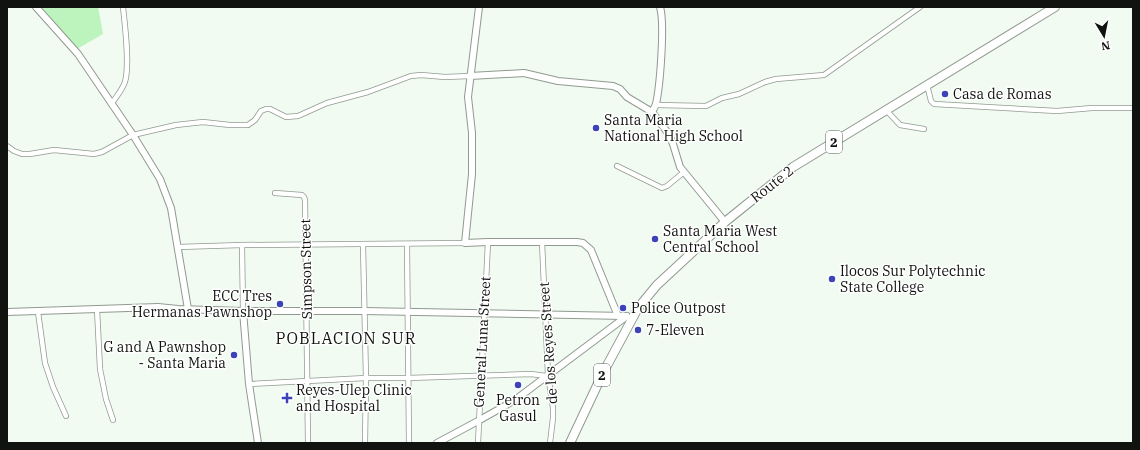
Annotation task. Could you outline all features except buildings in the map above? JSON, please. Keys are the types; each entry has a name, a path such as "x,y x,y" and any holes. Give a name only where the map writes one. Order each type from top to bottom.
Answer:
{"highway":[{"name":"Route 2","path":"570,443 603,373 638,308 657,285 725,222 793,167 1055,7"}],"street":[{"path":"36,7 78,54 133,134 160,179 171,208 188,309"},
{"path":"112,103 122,89 127,73 123,7"},
{"path":"465,243 472,174 472,133 468,97 479,7"},
{"path":"652,112 656,105 661,53 662,17 660,7"},
{"path":"656,105 706,106 722,98 776,79 824,75 920,7"},
{"path":"7,146 22,154 54,150 94,154 102,152 133,134 197,122 245,125 252,122 261,111 266,109 270,109 286,117 298,116 327,103 368,92 411,76 421,75 445,77 471,74 524,73 558,81 612,86 620,89 627,97 652,112 668,133 673,144 678,163 725,222"},
{"path":"927,85 931,101 934,104 1057,111 1092,108 1133,108"},
{"path":"886,110 900,125 924,129"},
{"path":"617,166 662,188 667,186 684,172"},
{"name":"Simpson Street","path":"275,192 302,195 304,197 306,246 308,443"},
{"name":"General Luna Street","path":"478,443 480,376 488,242"},
{"name":"de los Reyes Street","path":"542,242 547,375 553,418 550,443"},
{"path":"178,247 577,242 583,243 591,250 618,316"},
{"path":"407,244 406,313 409,443"},
{"path":"242,245 243,311 249,384 258,443"},
{"path":"362,245 366,378 365,443"},
{"path":"7,312 38,312 158,306 188,309 243,311 364,311 626,316"},
{"path":"436,443 478,422 515,400 638,308"},
{"path":"97,309 100,369 106,399 113,420"},
{"path":"38,312 45,363 53,387 66,416"},
{"path":"249,384 366,378 531,374 547,375"}],"green space":[{"path":"42,7 98,7 103,34 77,49"}],"place":[{"name":"Casa de Romas","path":"945,94"},
{"name":"Santa Maria National High School","path":"596,128"},
{"name":"Santa Maria West Central School","path":"655,239"},
{"name":"Ilocos Sur Polytechnic State College","path":"832,279"},
{"name":"ECC Tres Hermanas Pawnshop","path":"280,304"},
{"name":"Police Outpost","path":"623,308"},
{"name":"7-Eleven","path":"638,330"},
{"name":"G and A Pawnshop - Santa Maria","path":"234,355"},
{"name":"Petron Gasul","path":"518,385"},
{"name":"Reyes-Ulep Clinic and Hospital","path":"287,398"}],"district":[{"name":"POBLACION SUR","path":"346,338"}]}
